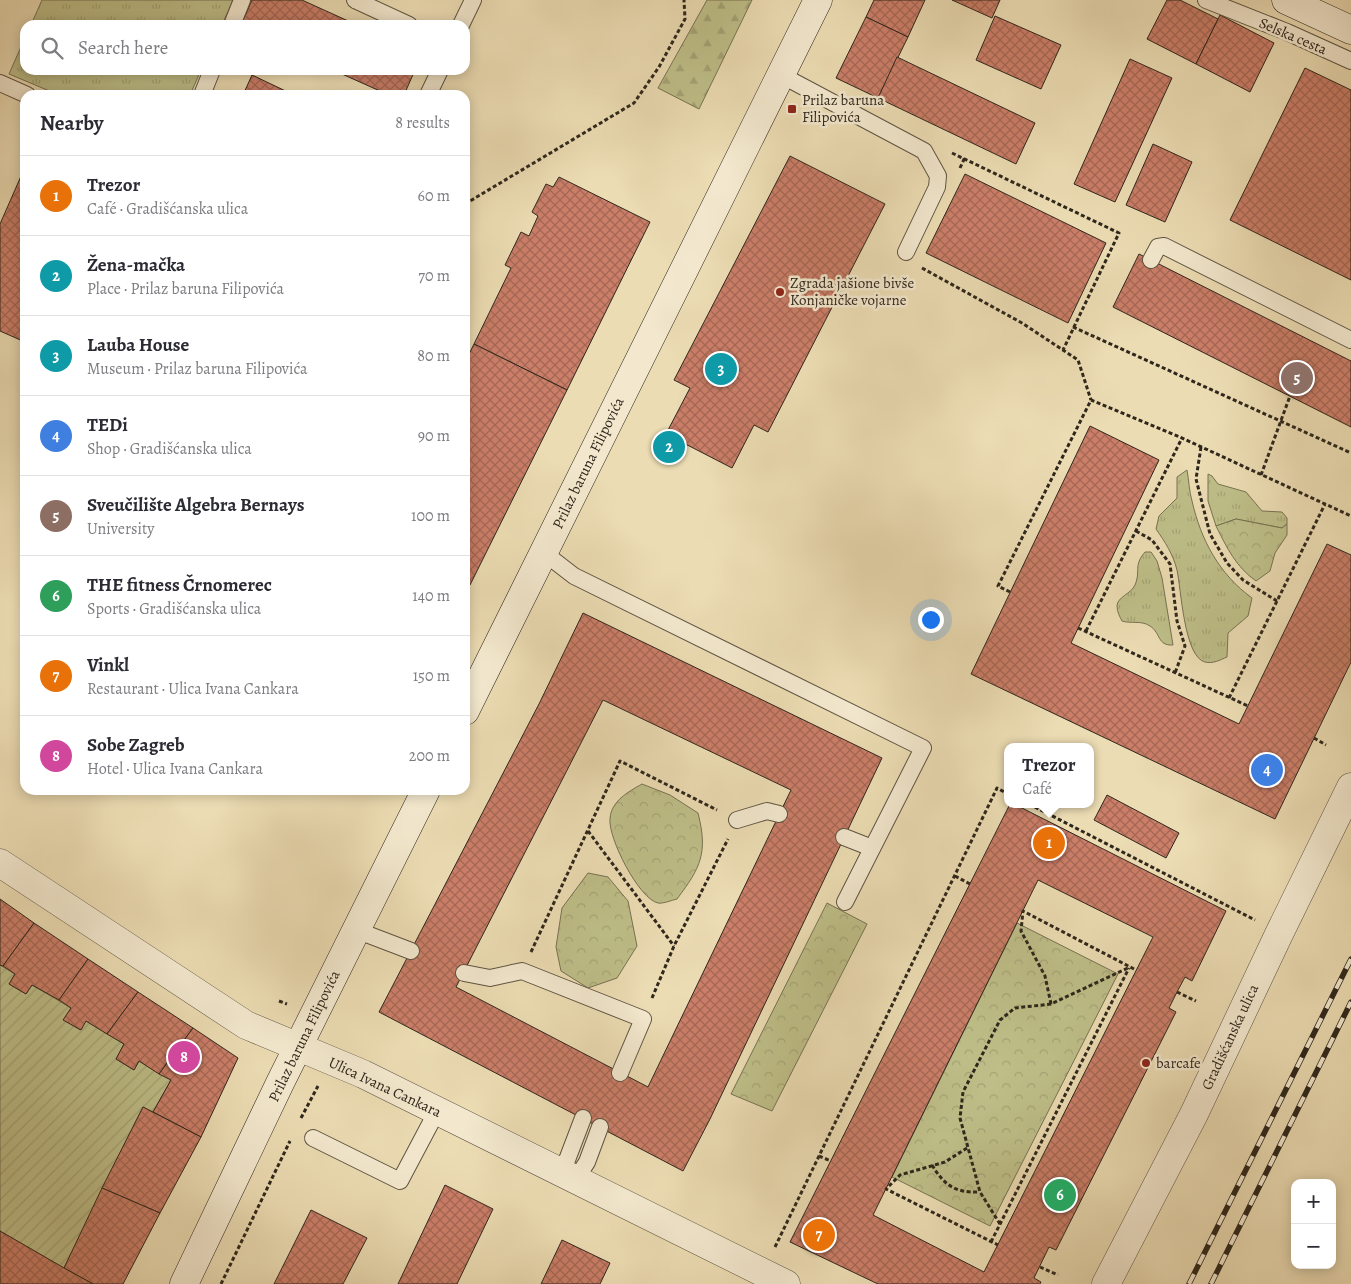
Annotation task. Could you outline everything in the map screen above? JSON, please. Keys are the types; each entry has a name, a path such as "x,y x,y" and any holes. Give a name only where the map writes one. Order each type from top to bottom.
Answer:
{"street":[{"name":"Prilaz baruna Filipovića","path":"470,701 818,0"},
{"name":"Selska cesta","path":"1286,0 1351,30"},
{"name":"Gradišćanska ulica","path":"1106,1284 1194,1114 1351,787"},
{"name":"Prilaz baruna Filipovića","path":"184,1284 424,795"},
{"name":"Ulica Ivana Cankara","path":"0,863 231,1017 298,1048 363,1074 786,1284"}],"lane":[{"path":"234,20 242,0"},
{"path":"355,0 398,20"},
{"path":"463,20 473,0"},
{"name":"Selska cesta","path":"1206,0 1287,32 1351,61"},
{"path":"781,74 924,151 938,176 937,187 911,258"},
{"path":"204,90 210,75"},
{"path":"430,90 438,75"},
{"path":"0,83 20,92"},
{"path":"1151,260 1158,248 1164,246 1351,340"},
{"path":"544,552 574,576 923,748 845,902"},
{"path":"737,820 767,811 779,814"},
{"path":"844,837 872,848"},
{"path":"356,930 411,951"},
{"path":"464,973 490,978 522,971 636,1020 615,1070"},
{"path":"313,1138 400,1181 437,1111"},
{"path":"569,1176 583,1118"},
{"path":"569,1176 587,1162 600,1127"}],"path":[{"path":"470,201 634,103 659,67 685,19 684,0"},
{"path":"924,151 956,153 1119,233 1063,350"},
{"path":"956,175 964,157"},
{"path":"911,258 1022,322 1078,360 1091,400 998,586 1010,592"},
{"path":"1073,328 1351,453"},
{"path":"1261,475 1290,396"},
{"path":"1091,400 1182,438 1351,516"},
{"path":"1086,631 1182,438"},
{"path":"1200,447 1196,479 1210,534 1227,564 1256,590 1277,601"},
{"path":"1230,698 1325,504"},
{"path":"1136,531 1152,540 1170,564 1177,621 1185,646 1176,673"},
{"path":"1078,628 1248,706"},
{"path":"1314,738 1326,745"},
{"path":"522,971 620,761 737,820 636,1020"},
{"path":"772,1254 997,788 1004,792"},
{"path":"1037,808 1258,922"},
{"path":"588,831 674,946"},
{"path":"955,876 970,884"},
{"path":"1051,1004 1045,976 1022,931 1023,911 1136,970"},
{"path":"1000,1224 980,1192 967,1148 960,1118 963,1092 1000,1020 1015,1008 1051,1004 1130,967"},
{"path":"991,1242 1130,967"},
{"path":"1177,992 1196,1001"},
{"path":"967,1148 945,1162 900,1175 886,1189 998,1245"},
{"path":"819,1156 831,1161"},
{"path":"932,1166 948,1186 968,1192 980,1192"},
{"path":"221,1284 261,1201"},
{"path":"1040,1266 1058,1276"}],"green space":[{"path":"42,0 233,0 224,20 33,20"},
{"path":"707,0 752,0 699,109 658,88"},
{"path":"20,49 20,75 199,75 192,90 47,90 9,74"},
{"path":"1187,470 1190,493 1206,543 1230,578 1252,598 1248,616 1228,633 1227,657 1211,662 1205,662 1198,657 1192,648 1185,621 1177,570 1168,548 1156,529 1159,516 1177,498 1177,477"},
{"path":"1208,474 1218,484 1246,492 1262,511 1282,512 1287,518 1287,524 1282,528 1236,519 1216,526 1208,501"},
{"path":"1236,519 1282,528 1287,524 1287,535 1275,553 1270,571 1256,581 1237,563 1216,526"},
{"path":"1145,552 1151,552 1157,561 1162,578 1173,645 1164,643 1147,624 1122,621 1118,612 1119,600 1135,585 1139,561"},
{"path":"642,784 670,795 698,813 701,827 702,849 692,878 677,899 662,903 650,899 634,880 619,853 611,828 610,819 613,807 626,794"},
{"path":"588,873 608,877 628,901 637,946 617,978 588,988 561,971 556,947 562,908"},
{"path":"827,903 867,924 772,1111 731,1094"},
{"path":"1017,923 1118,974 990,1226 892,1177"},
{"path":"0,965 15,974 9,984 26,994 32,985 71,1008 64,1020 80,1030 86,1021 124,1044 116,1059 134,1070 139,1061 171,1080 153,1112 143,1107 64,1268 0,1231"}],"building":[{"path":"252,0 302,0 346,20 243,20"},
{"path":"874,0 925,0 908,37 866,17"},
{"path":"952,0 1000,0 992,18"},
{"path":"1167,0 1180,0 1218,19 1196,64 1147,39"},
{"path":"1220,15 1274,43 1250,92 1196,64"},
{"path":"995,16 1061,45 1041,89 976,60"},
{"path":"866,17 908,37 878,98 836,78"},
{"path":"897,57 1035,123 1016,164 878,98"},
{"path":"1130,59 1172,78 1115,202 1074,184"},
{"path":"1305,68 1351,90 1351,280 1230,220"},
{"path":"252,75 284,90 245,90"},
{"path":"344,75 413,75 406,90 378,90"},
{"path":"1153,144 1192,162 1165,222 1126,205"},
{"name":"Zgrada jašione bivše Konjaničke vojarne","path":"790,156 885,204 768,432 754,425 732,468 666,434 690,388 674,380"},
{"path":"965,174 1106,243 1068,323 926,253"},
{"path":"559,177 650,222 567,390 474,344 511,268 505,265 521,232 529,236 538,216 532,212 546,184 553,187"},
{"path":"20,178 20,340 0,331 0,224"},
{"path":"1139,254 1351,361 1351,427 1113,307"},
{"path":"474,344 567,390 470,585 470,352"},
{"path":"1090,426 1159,460 1071,643 1239,724 1327,544 1351,555 1351,662 1275,819 971,674"},
{"path":"583,613 882,758 710,1119 683,1171 379,1012 539,704","holes":["603,700 791,790 648,1087 456,987"]},
{"path":"1107,795 1179,833 1166,858 1094,820"},
{"path":"1008,808 1022,808 1226,911 1192,981 1185,977 1177,992 1169,1008 1176,1012 1056,1250 1049,1247 1034,1278 1041,1282 1040,1284 878,1284 790,1242","holes":["1038,880 1153,937 984,1272 873,1215"]},
{"path":"0,899 34,923 3,966 0,965"},
{"path":"34,923 88,959 59,1000 32,985 26,994 9,984 15,974 3,966"},
{"path":"88,959 138,992 107,1034 86,1021 81,1030 63,1020 71,1008 59,1000"},
{"path":"138,992 193,1028 159,1074 139,1061 134,1070 116,1059 124,1044 107,1034"},
{"path":"193,1028 238,1058 201,1137 153,1112 171,1080 159,1074"},
{"path":"143,1107 201,1137 160,1213 102,1188"},
{"path":"445,1185 493,1209 457,1284 398,1284"},
{"path":"102,1188 160,1213 123,1284 93,1284 64,1268"},
{"path":"311,1210 367,1238 343,1284 274,1284"},
{"path":"0,1231 64,1268 93,1284 0,1284"},
{"path":"562,1240 610,1263 600,1284 541,1284"}],"railway":[{"path":"1189,1284 1351,959"},
{"path":"1211,1284 1351,1002"}],"place":[{"name":"Prilaz baruna Filipovića","path":"792,109"},
{"name":"Zgrada jašione bivše Konjaničke vojarne","path":"780,292"},
{"name":"Lauba House","path":"721,369"},
{"name":"Sveučilište Algebra Bernays","path":"1297,378"},
{"name":"Žena-mačka","path":"669,447"},
{"name":"TEDi","path":"1267,770"},
{"name":"Trezor","path":"1049,843"},
{"name":"Sobe Zagreb","path":"184,1057"},
{"name":"barcafe","path":"1146,1063"},
{"name":"THE fitness Črnomerec","path":"1060,1195"},
{"name":"Vinkl","path":"819,1235"}]}
